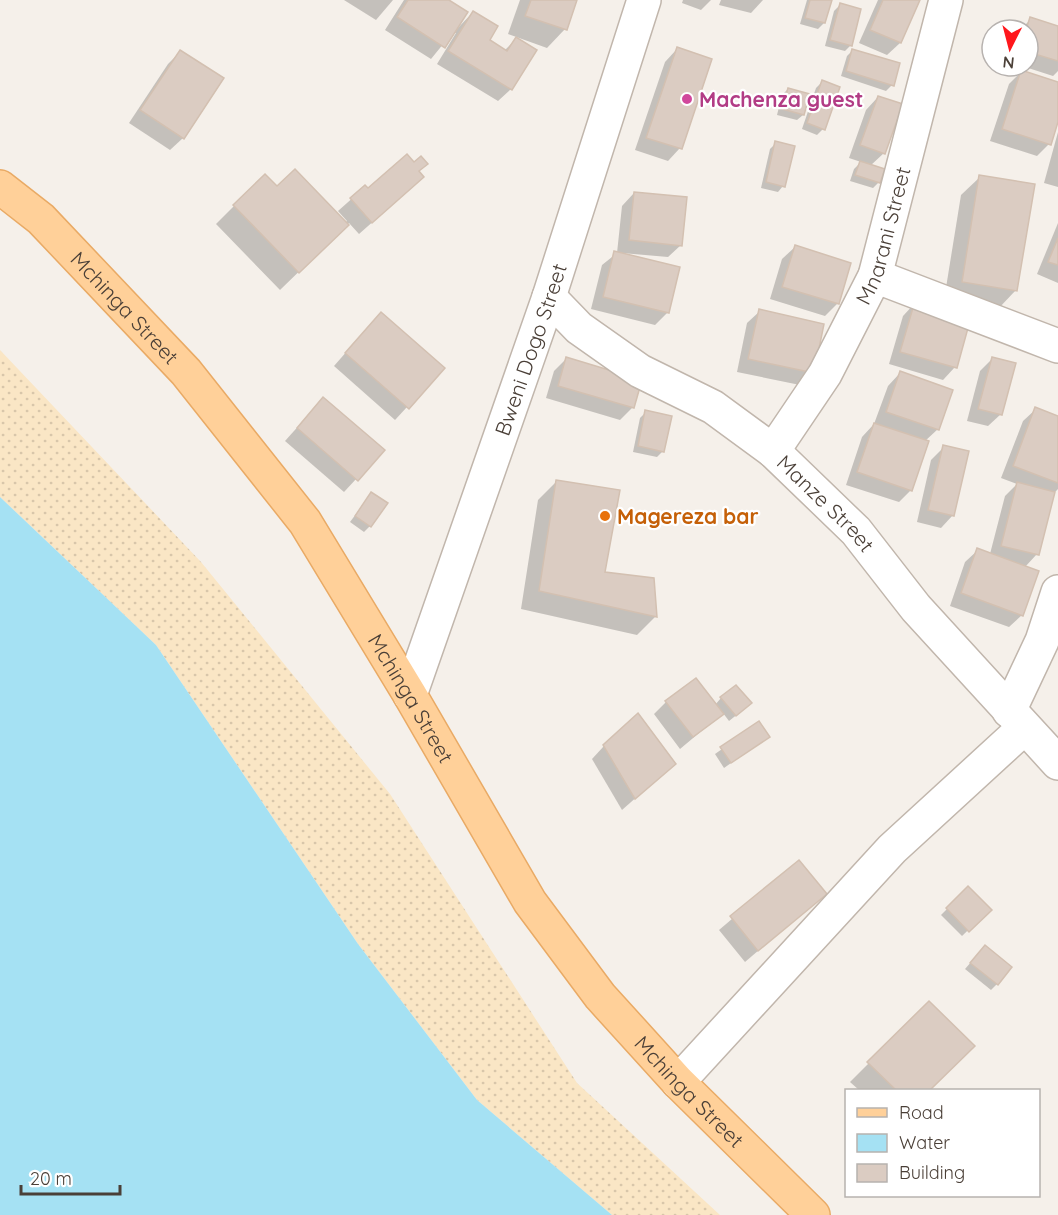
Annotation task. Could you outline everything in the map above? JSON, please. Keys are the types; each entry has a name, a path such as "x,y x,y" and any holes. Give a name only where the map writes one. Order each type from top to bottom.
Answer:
{"main road":[{"name":"Mchinga Street","path":"0,187 41,219 186,372 305,522 410,695 530,902 600,996 678,1082 813,1215"}],"street":[{"name":"Bweni Dogo Street","path":"410,695 549,297 644,0"},
{"name":"Mnarani Street","path":"773,451 825,374 875,276 946,0"},
{"path":"875,276 1058,346"},
{"name":"Manze Street","path":"549,297 579,328 640,371 713,407 773,451 856,531 916,608 1058,763"},
{"path":"678,1082 892,849 1017,719 1058,592"}],"sand":[{"path":"0,350 201,562 390,794 577,1083 720,1215 612,1215 477,1100 358,944 156,645 0,497"}],"water":[{"path":"0,497 156,645 358,944 477,1100 612,1215 0,1215"}],"building":[{"path":"408,0 449,0 468,12 445,48 397,17"},
{"path":"531,0 577,0 567,30 525,16"},
{"path":"810,0 832,0 825,23 805,18"},
{"path":"883,0 920,0 901,43 870,30"},
{"path":"840,3 861,9 852,46 830,40"},
{"path":"473,11 498,26 490,40 507,51 516,37 537,50 512,90 448,51"},
{"path":"1040,20 1058,26 1058,61 1040,56"},
{"path":"677,47 712,59 682,149 646,138"},
{"path":"852,49 900,63 894,86 846,71"},
{"path":"180,50 224,78 184,139 140,110"},
{"path":"1040,76 1058,82 1058,122 1051,145 1002,129 1018,78 1040,78"},
{"path":"822,80 840,87 825,130 807,123"},
{"path":"788,88 810,94 804,115 782,109"},
{"path":"878,96 903,104 885,154 860,145"},
{"path":"775,141 795,146 785,187 766,182"},
{"path":"407,154 414,162 421,156 428,164 419,171 424,177 372,223 350,198 365,185 368,188"},
{"path":"860,161 885,169 880,183 855,175"},
{"path":"295,169 349,225 299,273 233,205 265,174 277,186"},
{"path":"979,175 1035,184 1017,291 962,282"},
{"path":"634,192 687,197 682,246 629,240"},
{"path":"1058,238 1058,265 1048,262"},
{"path":"795,245 851,263 839,304 782,287"},
{"path":"614,251 680,267 669,313 603,297"},
{"path":"915,301 971,317 957,368 900,352"},
{"path":"759,309 824,324 814,373 748,359"},
{"path":"381,312 445,368 409,409 345,353"},
{"path":"566,357 642,380 634,408 558,386"},
{"path":"992,357 1016,363 1002,415 978,409"},
{"path":"900,371 953,390 939,430 886,412"},
{"path":"323,397 385,450 358,481 297,428"},
{"path":"1035,407 1058,416 1058,483 1013,466"},
{"path":"645,410 672,416 664,452 638,446"},
{"path":"874,423 929,441 912,491 857,472"},
{"path":"943,445 969,451 954,516 928,510"},
{"path":"556,480 620,490 605,572 654,578 657,617 539,591"},
{"path":"1017,482 1055,492 1039,555 1001,546"},
{"path":"371,492 388,503 371,527 355,516"},
{"path":"977,548 1039,571 1023,616 961,593"},
{"path":"696,678 724,714 693,737 665,701"},
{"path":"736,685 752,703 736,716 720,697"},
{"path":"638,713 676,764 635,799 603,745"},
{"path":"759,721 770,737 731,763 720,747"},
{"path":"799,860 827,894 758,951 730,916"},
{"path":"968,886 992,910 969,932 946,908"},
{"path":"985,945 1012,967 998,985 970,963"},
{"path":"929,1001 975,1046 931,1089 895,1089 867,1062"}],"place":[{"name":"Machenza guest","path":"687,99"},
{"name":"Magereza bar","path":"605,516"}]}
